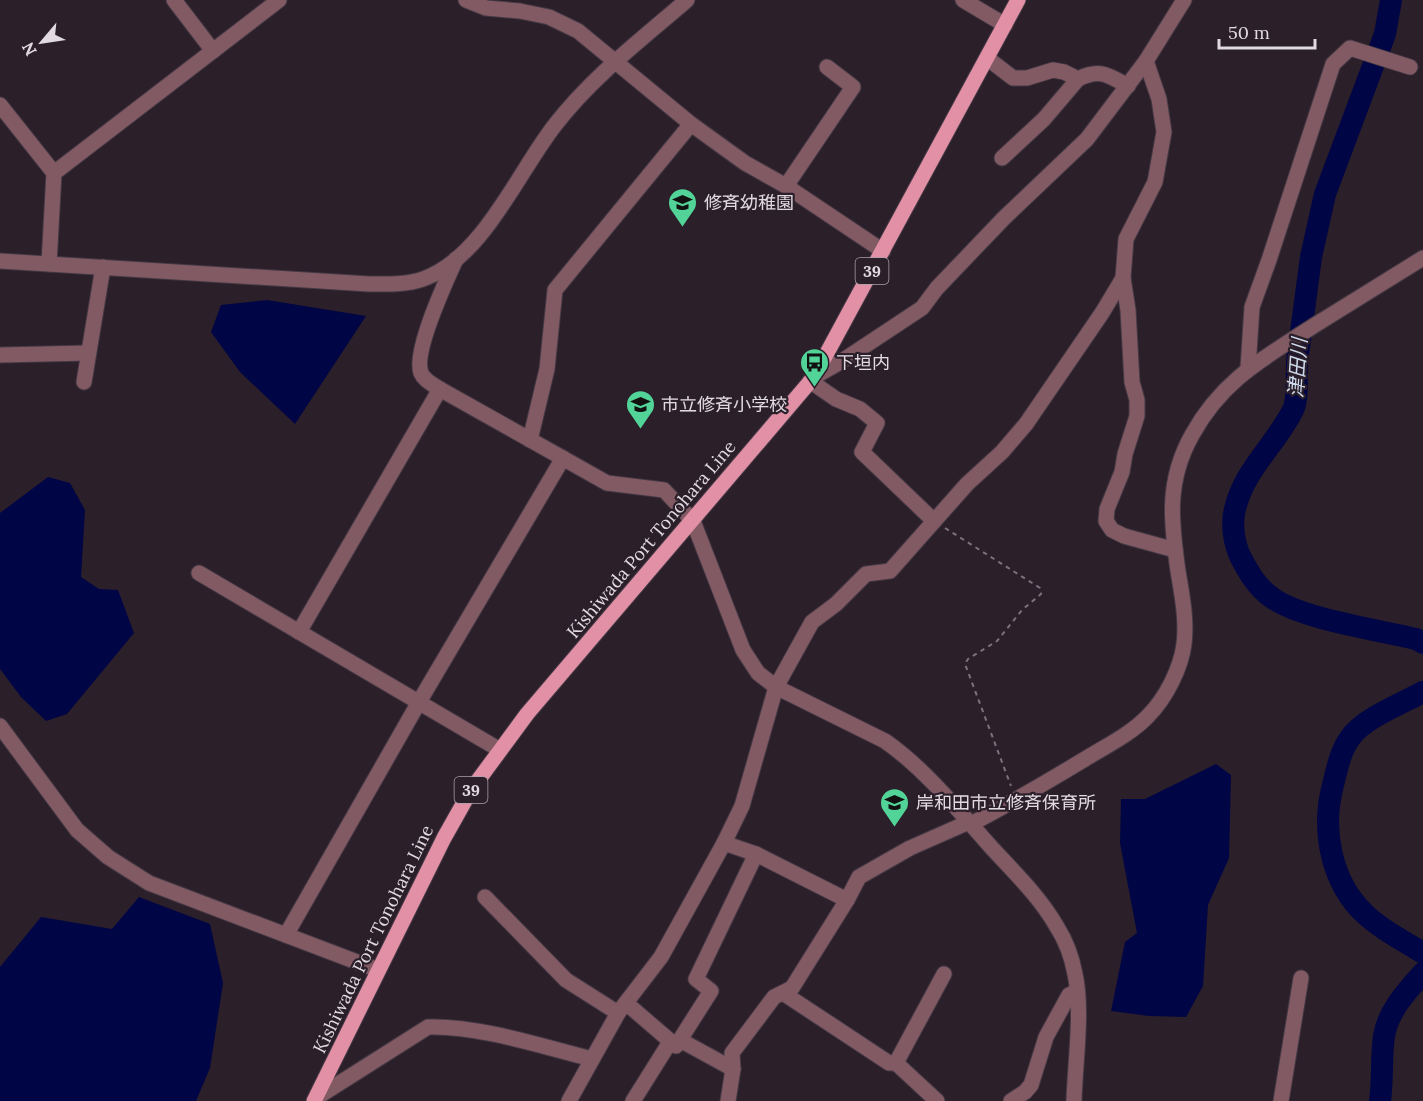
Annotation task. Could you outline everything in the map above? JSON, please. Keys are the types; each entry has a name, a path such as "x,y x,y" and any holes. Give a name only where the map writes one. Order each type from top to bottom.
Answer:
{"main road":[{"name":"Kishiwada Port Tonohara Line","path":"315,1099 378,970 471,790 527,714 812,379 1018,0"}],"street":[{"path":"174,0 213,51"},
{"path":"54,173 279,0"},
{"path":"466,0 486,8 520,11 549,17 578,31 691,124 745,164 786,186 883,251"},
{"path":"0,261 399,284 424,279 445,268 467,250 488,225 555,125 615,62 687,0"},
{"path":"963,0 1005,25"},
{"path":"934,521 862,452 877,423 860,409 836,399 812,379 922,308 1004,218 1087,139 1146,61 1184,0"},
{"path":"1248,368 1252,307 1334,64 1350,48 1410,67"},
{"path":"987,58 1013,78 1027,78 1053,70 1078,79"},
{"path":"1146,61 1159,99 1164,132 1155,182 1126,239 1123,278 1137,416 1122,472 1107,509 1106,520 1112,530 1124,536 1175,550"},
{"path":"786,186 853,87 827,67"},
{"path":"1002,158 1044,119 1078,79 1091,73 1105,73 1128,86"},
{"path":"0,105 54,173 50,264"},
{"path":"530,440 548,369 555,290 691,124"},
{"path":"728,1101 734,1069 732,1053 774,997 792,988 859,877 910,848 1017,800 1126,735 1148,716 1163,698 1175,673 1184,644 1183,603 1171,525 1172,497 1179,462 1203,416 1218,397 1248,368 1423,258"},
{"path":"456,259 430,318 419,367 422,376 440,389 607,483 664,490 693,521 742,650 758,673 776,687 885,741 900,752 970,823 1042,904 1058,928 1070,955 1076,976 1078,1008 1074,1101"},
{"path":"84,382 103,267"},
{"path":"569,1101 622,1008 661,957 724,843 742,806 776,687 813,622 836,604 866,574 890,571 967,484 1002,452 1026,423 1102,313 1123,278"},
{"path":"0,355 88,353"},
{"path":"299,632 440,389"},
{"path":"286,935 419,702 563,458"},
{"path":"199,573 500,750"},
{"path":"0,726 77,830 108,856 149,883 378,970"},
{"path":"724,843 756,854 847,900"},
{"path":"633,1101 711,991 696,979 756,854"},
{"path":"485,897 566,981 622,1008 675,1041 734,1069"},
{"path":"896,1063 944,974"},
{"path":"1281,1101 1301,978"},
{"path":"1011,1101 1031,1085 1046,1037 1069,995 1077,991"},
{"path":"783,993 888,1063 896,1063 936,1101"},
{"path":"315,1099 428,1027 446,1026 592,1059"}],"path":[{"path":"934,521 1040,588 1041,594 1022,610 997,641 968,659 965,664 1017,800"}],"shaded area":[{"path":"267,300 366,316 295,424 240,372 211,332 221,305"},
{"path":"48,477 70,483 85,510 81,577 99,589 118,590 134,633 67,714 46,721 21,697 0,669 0,513"},
{"path":"1216,764 1231,775 1229,858 1208,905 1203,986 1186,1017 1149,1016 1111,1011 1125,942 1137,933 1120,843 1121,799 1145,799"},
{"path":"139,897 210,924 223,983 210,1068 196,1101 0,1101 0,967 41,917 112,929"}],"waterway":[{"name":"津田川","path":"1391,0 1385,34 1325,194 1311,257 1298,354 1295,404 1286,422 1245,482 1235,509 1233,527 1237,547 1250,574 1266,593 1284,605 1320,618 1416,639 1423,643"},
{"name":"津田川","path":"1423,692 1373,718 1350,738 1338,767 1328,820 1332,855 1344,888 1354,902 1379,926 1423,953"},
{"name":"津田川","path":"1380,1101 1386,1027 1399,1002 1423,973"}],"place":[{"name":"修斉幼稚園","path":"683,228"},
{"name":"下垣内","path":"815,388"},
{"name":"市立修斉小学校","path":"640,430"},
{"name":"岸和田市立修斉保育所","path":"895,828"}]}
